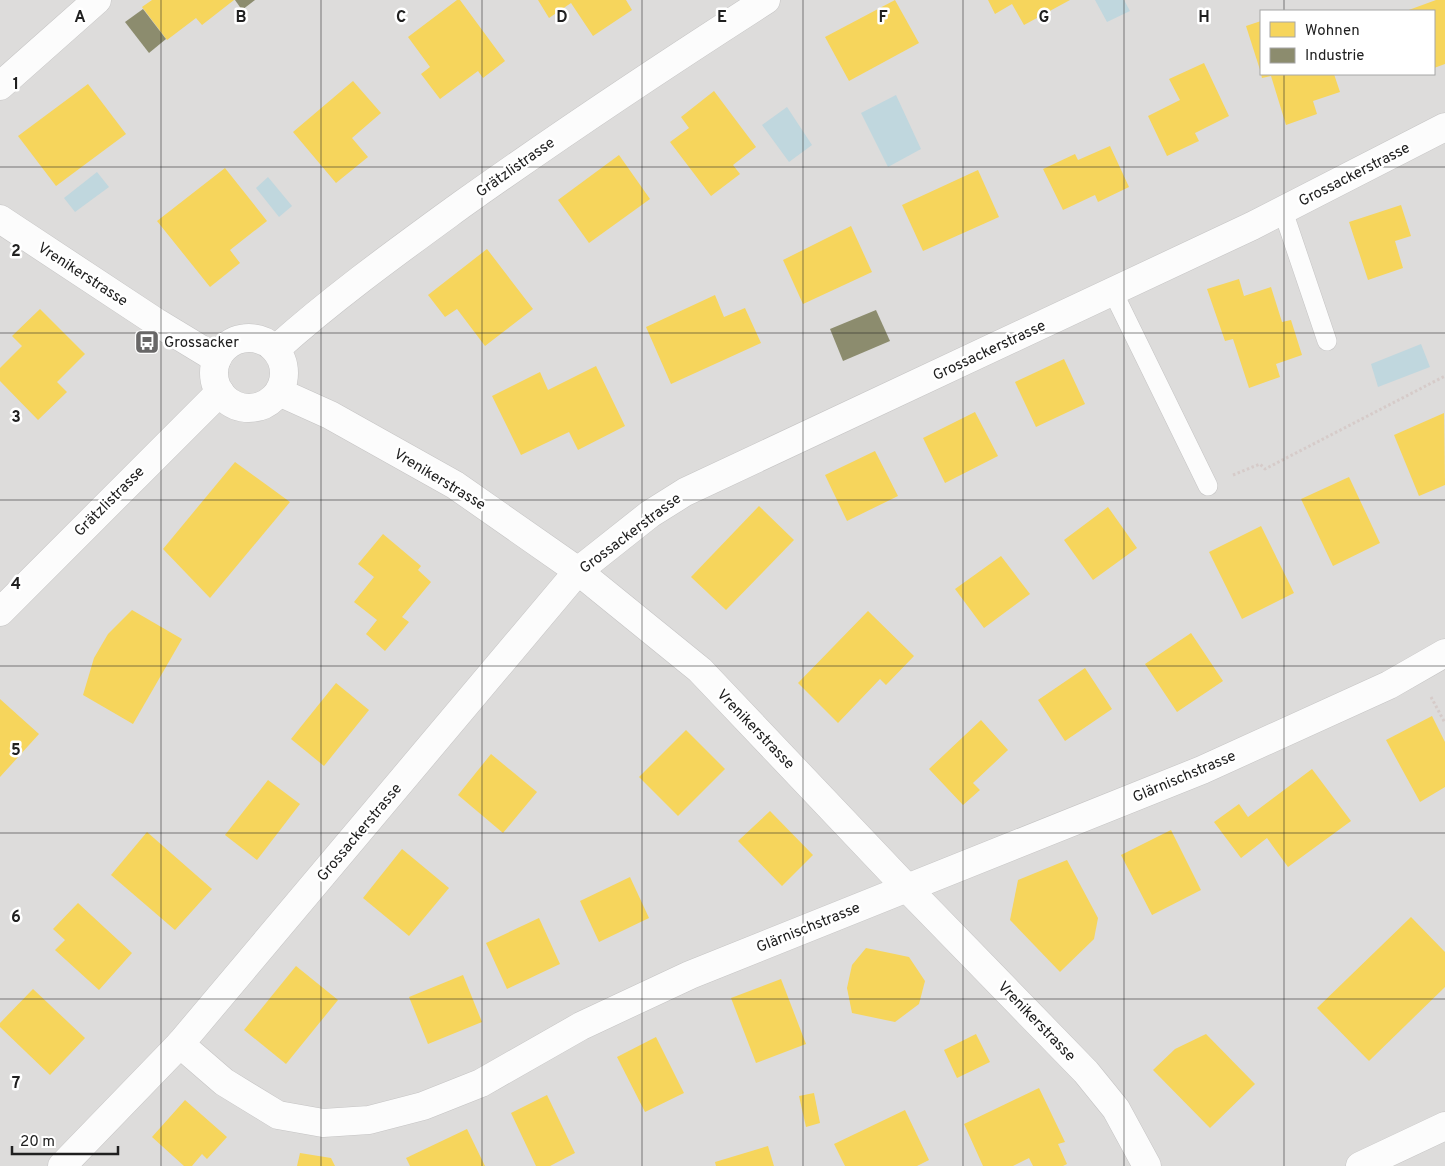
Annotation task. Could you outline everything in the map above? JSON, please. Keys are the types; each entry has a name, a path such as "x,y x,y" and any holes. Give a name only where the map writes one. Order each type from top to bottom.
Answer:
{"street":[{"path":"0,86 97,0"},
{"name":"Grätzlistrasse","path":"276,349 309,319 400,249 625,90 766,0"},
{"name":"Grossackerstrasse","path":"62,1166 180,1044 578,571 650,514 686,492 1113,292 1283,210 1445,127"},
{"name":"Vrenikerstrasse","path":"0,219 156,322 217,359"},
{"path":"244,338 261,340 276,349 282,359 285,370 284,382 270,402 256,408 243,407 230,402 220,392 215,376 217,359 224,349 233,342 244,338"},
{"name":"Grätzlistrasse","path":"0,612 220,392"},
{"name":"Vrenikerstrasse","path":"278,392 330,415 455,485 578,571 700,670 906,887 1086,1072 1116,1109 1147,1166"},
{"name":"Glärnischstrasse","path":"180,1044 224,1082 278,1115 323,1123 369,1120 423,1106 481,1083 581,1026 690,975 1202,770 1389,685 1445,653"},
{"path":"1360,1166 1445,1126"}],"lane":[{"path":"1283,210 1327,341"},
{"path":"1113,292 1208,486"}],"path":[{"path":"1245,470 1260,464 1265,469 1445,376"}],"shaded area":[{"path":"0,0 1445,0 1445,1166 0,1166"}],"water":[{"path":"1095,0 1124,0 1130,11 1107,22"},
{"path":"896,95 921,149 888,167 861,113"},
{"path":"787,107 812,145 789,162 762,125"},
{"path":"97,172 109,187 75,212 64,198"},
{"path":"268,177 292,206 279,217 256,188"},
{"path":"1421,344 1430,367 1378,387 1371,364"}],"building: Wohnen":[{"path":"152,0 234,0 202,25 196,18 167,40 142,7"},
{"path":"457,0 460,0 505,61 483,78 478,71 440,99 421,74 430,67 408,37"},
{"path":"538,0 626,0 632,10 593,36 571,3 549,18"},
{"path":"895,0 919,43 849,81 825,37"},
{"path":"988,0 1070,0 1024,25 1012,4 995,14"},
{"path":"1436,0 1445,0 1445,64 1435,68 1435,10 1409,10"},
{"path":"1260,21 1260,70 1246,26"},
{"path":"1204,63 1229,116 1195,133 1199,141 1167,156 1148,116 1180,100 1169,79"},
{"path":"1261,75 1334,75 1340,92 1313,101 1317,114 1286,125 1271,76 1262,78"},
{"path":"353,81 381,113 352,138 368,157 336,183 293,132"},
{"path":"88,84 126,134 56,186 18,136"},
{"path":"714,91 756,147 733,165 740,174 711,196 670,142 689,128 681,117"},
{"path":"1110,146 1129,187 1098,202 1095,195 1063,210 1043,169 1075,154 1078,160"},
{"path":"619,155 650,199 589,243 558,200"},
{"path":"225,168 267,221 230,250 240,263 210,287 157,221"},
{"path":"978,170 999,217 923,251 902,205"},
{"path":"1401,205 1411,236 1395,241 1403,268 1368,280 1349,222"},
{"path":"851,226 872,272 803,304 783,260"},
{"path":"487,249 533,309 485,346 457,309 445,317 428,295"},
{"path":"1239,279 1244,296 1271,287 1282,322 1291,320 1302,355 1276,364 1280,377 1249,388 1233,339 1225,341 1207,289"},
{"path":"715,295 724,317 745,308 761,343 671,384 646,327"},
{"path":"40,309 85,354 57,382 67,392 38,420 0,381 0,368 22,346 12,336"},
{"path":"1064,359 1085,404 1036,427 1015,382"},
{"path":"596,366 625,426 578,450 569,432 521,455 492,396 540,372 548,390"},
{"path":"975,412 998,456 945,483 923,438"},
{"path":"1444,413 1445,485 1419,496 1394,435"},
{"path":"875,451 898,496 847,521 825,475"},
{"path":"235,462 290,502 210,598 163,549"},
{"path":"1349,477 1380,543 1333,566 1301,499"},
{"path":"759,506 794,540 726,610 691,577"},
{"path":"1108,507 1137,548 1093,580 1064,540"},
{"path":"1261,526 1294,593 1242,619 1209,552"},
{"path":"383,534 421,566 418,570 431,582 402,617 409,622 385,651 366,634 377,620 354,602 374,577 358,564"},
{"path":"1001,556 1030,594 984,628 955,589"},
{"path":"132,610 182,639 133,724 83,695 94,658 108,634"},
{"path":"868,611 914,656 886,685 880,679 838,723 798,683"},
{"path":"1191,633 1223,681 1177,712 1145,664"},
{"path":"1085,668 1112,709 1065,741 1038,700"},
{"path":"336,683 369,710 324,766 291,739"},
{"path":"0,699 39,734 0,777"},
{"path":"1432,716 1445,742 1445,787 1420,802 1386,740"},
{"path":"981,720 1008,750 973,783 980,790 963,805 929,769"},
{"path":"686,730 725,769 678,816 639,777"},
{"path":"491,754 537,792 503,833 458,795"},
{"path":"1312,769 1351,821 1288,867 1267,838 1241,858 1214,822 1239,804 1248,817"},
{"path":"268,780 300,804 257,860 225,835"},
{"path":"770,811 813,855 782,886 738,841"},
{"path":"1171,830 1201,890 1152,915 1121,855"},
{"path":"147,832 212,889 175,930 111,875"},
{"path":"402,849 449,888 409,936 363,898"},
{"path":"1067,860 1098,918 1094,939 1060,972 1010,920 1018,880"},
{"path":"630,877 649,918 599,942 580,901"},
{"path":"78,903 132,953 99,990 55,950 65,940 53,929"},
{"path":"1411,917 1445,952 1445,987 1369,1061 1317,1008"},
{"path":"539,918 560,964 507,989 486,943"},
{"path":"866,948 909,957 925,981 919,1004 895,1022 852,1013 847,988 852,965"},
{"path":"296,966 338,1000 286,1064 244,1030"},
{"path":"463,975 482,1022 428,1044 409,997"},
{"path":"781,979 806,1044 756,1063 731,998"},
{"path":"33,989 85,1038 50,1075 0,1027 0,1023"},
{"path":"976,1034 990,1062 957,1078 944,1050"},
{"path":"1206,1034 1255,1084 1210,1128 1153,1070 1175,1049"},
{"path":"656,1037 684,1093 645,1112 617,1057"},
{"path":"1039,1088 1065,1142 1058,1144 1067,1164 1063,1166 1033,1166 1029,1158 1013,1166 983,1166 964,1124"},
{"path":"814,1093 820,1123 806,1127 799,1096"},
{"path":"547,1095 575,1153 550,1166 536,1166 511,1113"},
{"path":"185,1100 227,1137 207,1159 202,1154 192,1166 184,1166 152,1137"},
{"path":"905,1110 929,1160 917,1166 845,1166 834,1144"},
{"path":"467,1129 485,1166 410,1166 406,1158"},
{"path":"768,1146 774,1166 716,1166 715,1162"},
{"path":"300,1153 331,1158 335,1166 297,1166"}],"building: Industrie":[{"path":"235,0 255,0 242,10"},
{"path":"143,9 166,39 149,53 125,22"},
{"path":"876,310 890,341 843,361 830,329"}],"place":[{"name":"Grossacker","path":"147,342"}]}
